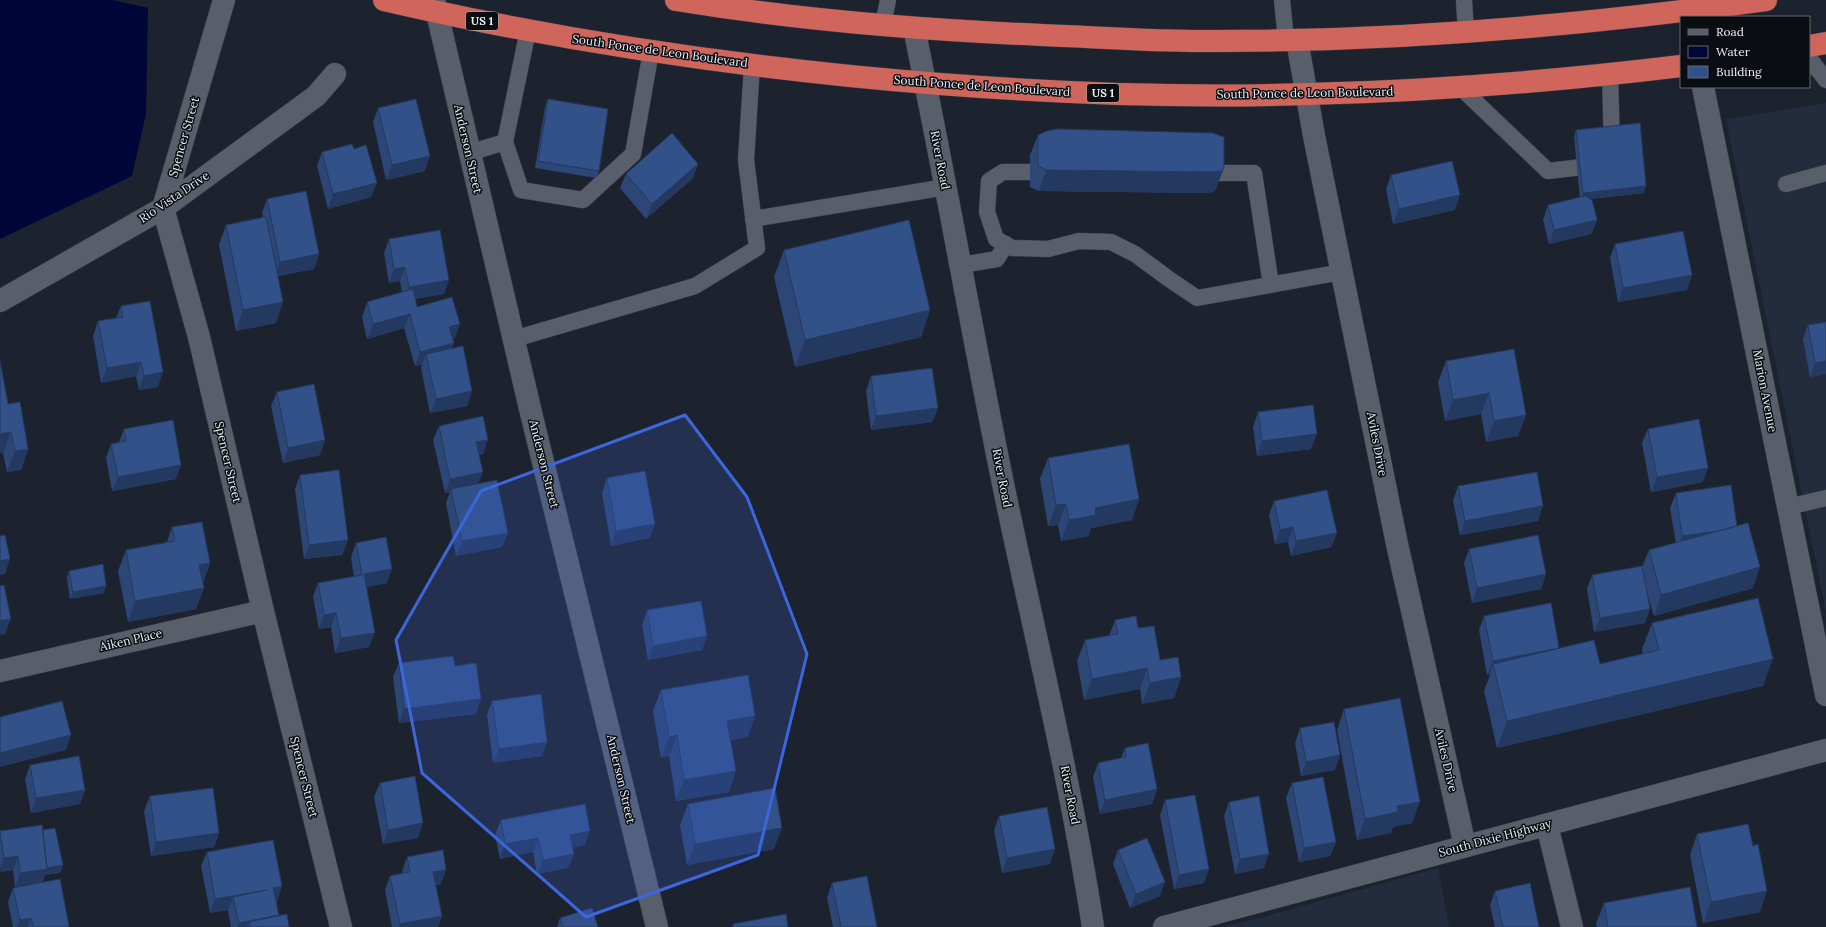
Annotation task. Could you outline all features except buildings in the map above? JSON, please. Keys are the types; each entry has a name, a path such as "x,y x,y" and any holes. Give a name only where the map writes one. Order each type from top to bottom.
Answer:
{"highway":[{"name":"South Ponce de Leon Boulevard","path":"384,0 435,6 528,30 651,51 752,65 926,83 1021,90 1112,93 1306,94 1460,87 1610,74 1680,66"},
{"path":"676,0 803,17 914,28 1200,41 1292,40 1539,27 1766,0"},
{"path":"1810,46 1826,43"}],"street":[{"name":"Spencer Street","path":"224,0 162,208 200,337 263,611 341,927"},
{"name":"Anderson Street","path":"435,6 514,339 657,927"},
{"name":"River Road","path":"914,28 1007,502 1056,722 1080,844 1093,927"},
{"name":"Aviles Drive","path":"1292,40 1306,94 1397,544 1466,846"},
{"name":"Rio Vista Drive","path":"0,301 162,208 316,96 335,74"},
{"name":"Marion Avenue","path":"1703,88 1826,695"},
{"name":"Aiken Place","path":"0,671 263,611"},
{"name":"South Dixie Highway","path":"1164,927 1826,750"},
{"path":"1547,825 1572,927"}],"lane":[{"path":"884,25 888,0"},
{"path":"1282,0 1292,40"},
{"path":"1464,0 1466,32"},
{"path":"528,30 505,142 521,190 583,200 633,154 651,51"},
{"path":"1810,59 1826,80"},
{"path":"514,339 695,286 757,248 746,160 752,65"},
{"path":"1460,87 1548,171 1612,164 1610,74"},
{"path":"470,152 505,142"},
{"path":"1066,172 1004,172 989,181 987,212 996,239 1012,248 1048,249 1079,241 1111,242 1135,254 1198,298 1342,272"},
{"path":"1183,173 1254,173 1271,285"},
{"path":"1786,184 1826,173"},
{"path":"753,219 946,187"},
{"path":"961,265 997,259 1006,244"},
{"path":"1788,507 1826,498"}],"highlighted area":[{"path":"685,415 747,497 807,654 758,855 586,917 422,773 396,640 481,491"}],"shaded area":[{"path":"1826,103 1826,612 1726,119"},
{"path":"1438,868 1449,927 1222,927 1266,916"}],"water":[{"path":"0,0 113,0 148,8 146,114 132,176 0,239"}]}
